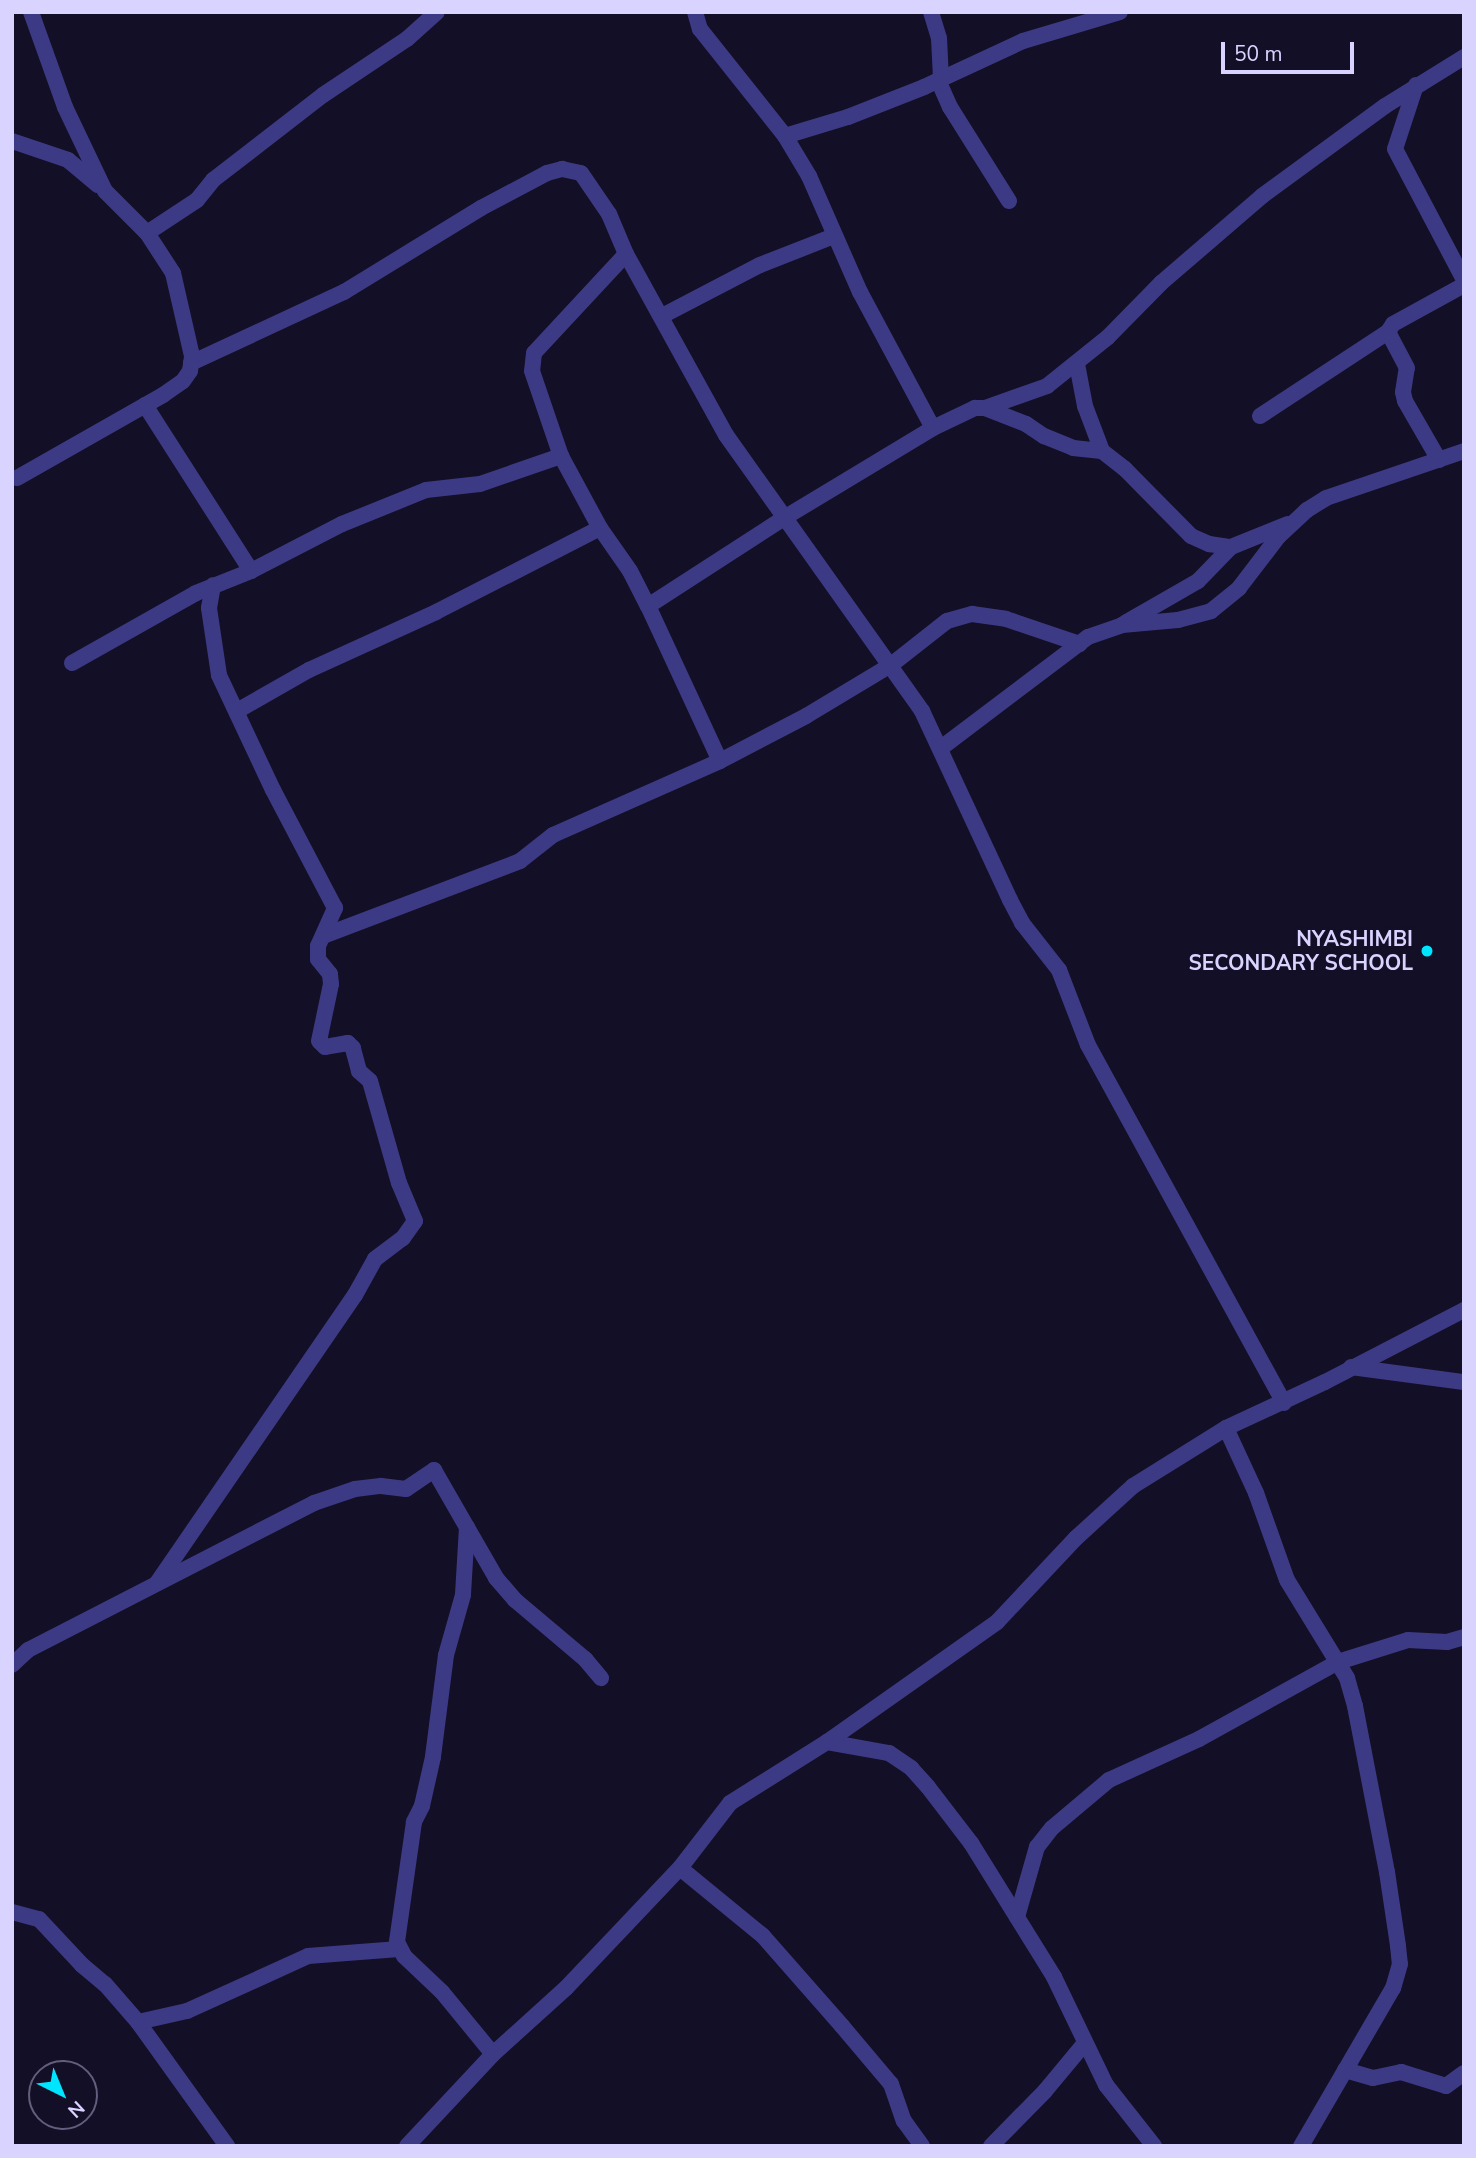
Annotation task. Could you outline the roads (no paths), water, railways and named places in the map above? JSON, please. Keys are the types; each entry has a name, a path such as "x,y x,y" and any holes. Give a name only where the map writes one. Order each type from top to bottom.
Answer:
{"street":[{"path":"31,12 65,107 105,191"},
{"path":"147,233 190,205 213,180 323,95 407,39 437,12"},
{"path":"695,12 700,29 785,136 809,176 834,236 933,428"},
{"path":"931,12 939,38 939,79 950,107 1009,201"},
{"path":"785,136 848,117 1024,41 1121,12"},
{"path":"648,606 784,518 933,428 975,408 985,408 1047,386 1077,364 1161,283 1262,196 1416,86 1464,57"},
{"path":"1416,86 1395,149 1464,280"},
{"path":"12,141 68,160 105,191 147,233 173,273 192,344 191,363 183,381 17,478"},
{"path":"191,363 344,292 481,208 547,173 562,169 581,173 609,214 626,254 726,435 784,518 821,564 922,711 1022,923 1059,970 1088,1045 1284,1403"},
{"path":"662,316 760,265 834,236"},
{"path":"626,254 534,354 532,372 561,456 600,528 630,571 720,761"},
{"path":"1260,416 1388,332 1393,324 1464,285"},
{"path":"1388,332 1407,369 1403,392 1405,401 1439,460"},
{"path":"1077,364 1085,406 1102,451 1125,470 1191,536 1209,544 1231,547"},
{"path":"145,405 251,571"},
{"path":"985,408 1026,424 1044,436 1073,448 1102,451"},
{"path":"941,748 1080,644 1105,629 1178,620 1211,611 1240,588 1278,537 1326,498 1464,451"},
{"path":"72,663 213,585 251,571 342,524 426,490 480,484 561,456"},
{"path":"1122,625 1198,581 1231,547 1297,520"},
{"path":"237,711 310,670 436,612 600,528"},
{"path":"158,1583 355,1295 375,1259 403,1238 415,1221 399,1183 370,1081 359,1071 353,1048 348,1044 325,1047 319,1041 331,985 330,974 318,959 318,946 335,911 273,790 215,663 209,608 213,585"},
{"path":"323,936 520,861 553,835 720,761 806,716 891,665 947,621 972,614 1006,619 1080,644"},
{"path":"410,2144 492,2054 566,1988 680,1868 730,1803 827,1742 997,1622 1076,1538 1133,1486 1226,1429 1284,1403 1464,1310"},
{"path":"1351,1367 1464,1381"},
{"path":"1226,1429 1256,1493 1287,1580 1338,1662 1355,1706 1387,1872 1400,1964 1393,1987 1301,2146"},
{"path":"12,1665 29,1650 314,1503 355,1489 381,1486 406,1489 433,1469 496,1578 515,1600 585,1659 601,1678"},
{"path":"467,1526 463,1595 446,1655 433,1757 422,1807 414,1822 400,1920 399,1949 442,1992 492,2054"},
{"path":"1017,1917 1037,1847 1052,1828 1087,1795 1109,1780 1199,1739 1338,1662 1408,1640 1447,1642 1464,1637"},
{"path":"12,1642 29,1650"},
{"path":"827,1742 889,1753 911,1768 971,1843 1078,2022 1084,2044 1106,2085 1154,2146"},
{"path":"680,1868 763,1936 842,2026 891,2084 904,2121 922,2146"},
{"path":"12,1912 39,1919 46,1924 138,2022 227,2146"},
{"path":"138,2022 187,2011 308,1956 399,1949"},
{"path":"991,2146 1045,2091 1084,2044"},
{"path":"1345,2070 1373,2078 1401,2073 1446,2086 1464,2073"}],"place":[{"name":"NYASHIMBI SECONDARY SCHOOL","path":"1427,951"}]}
